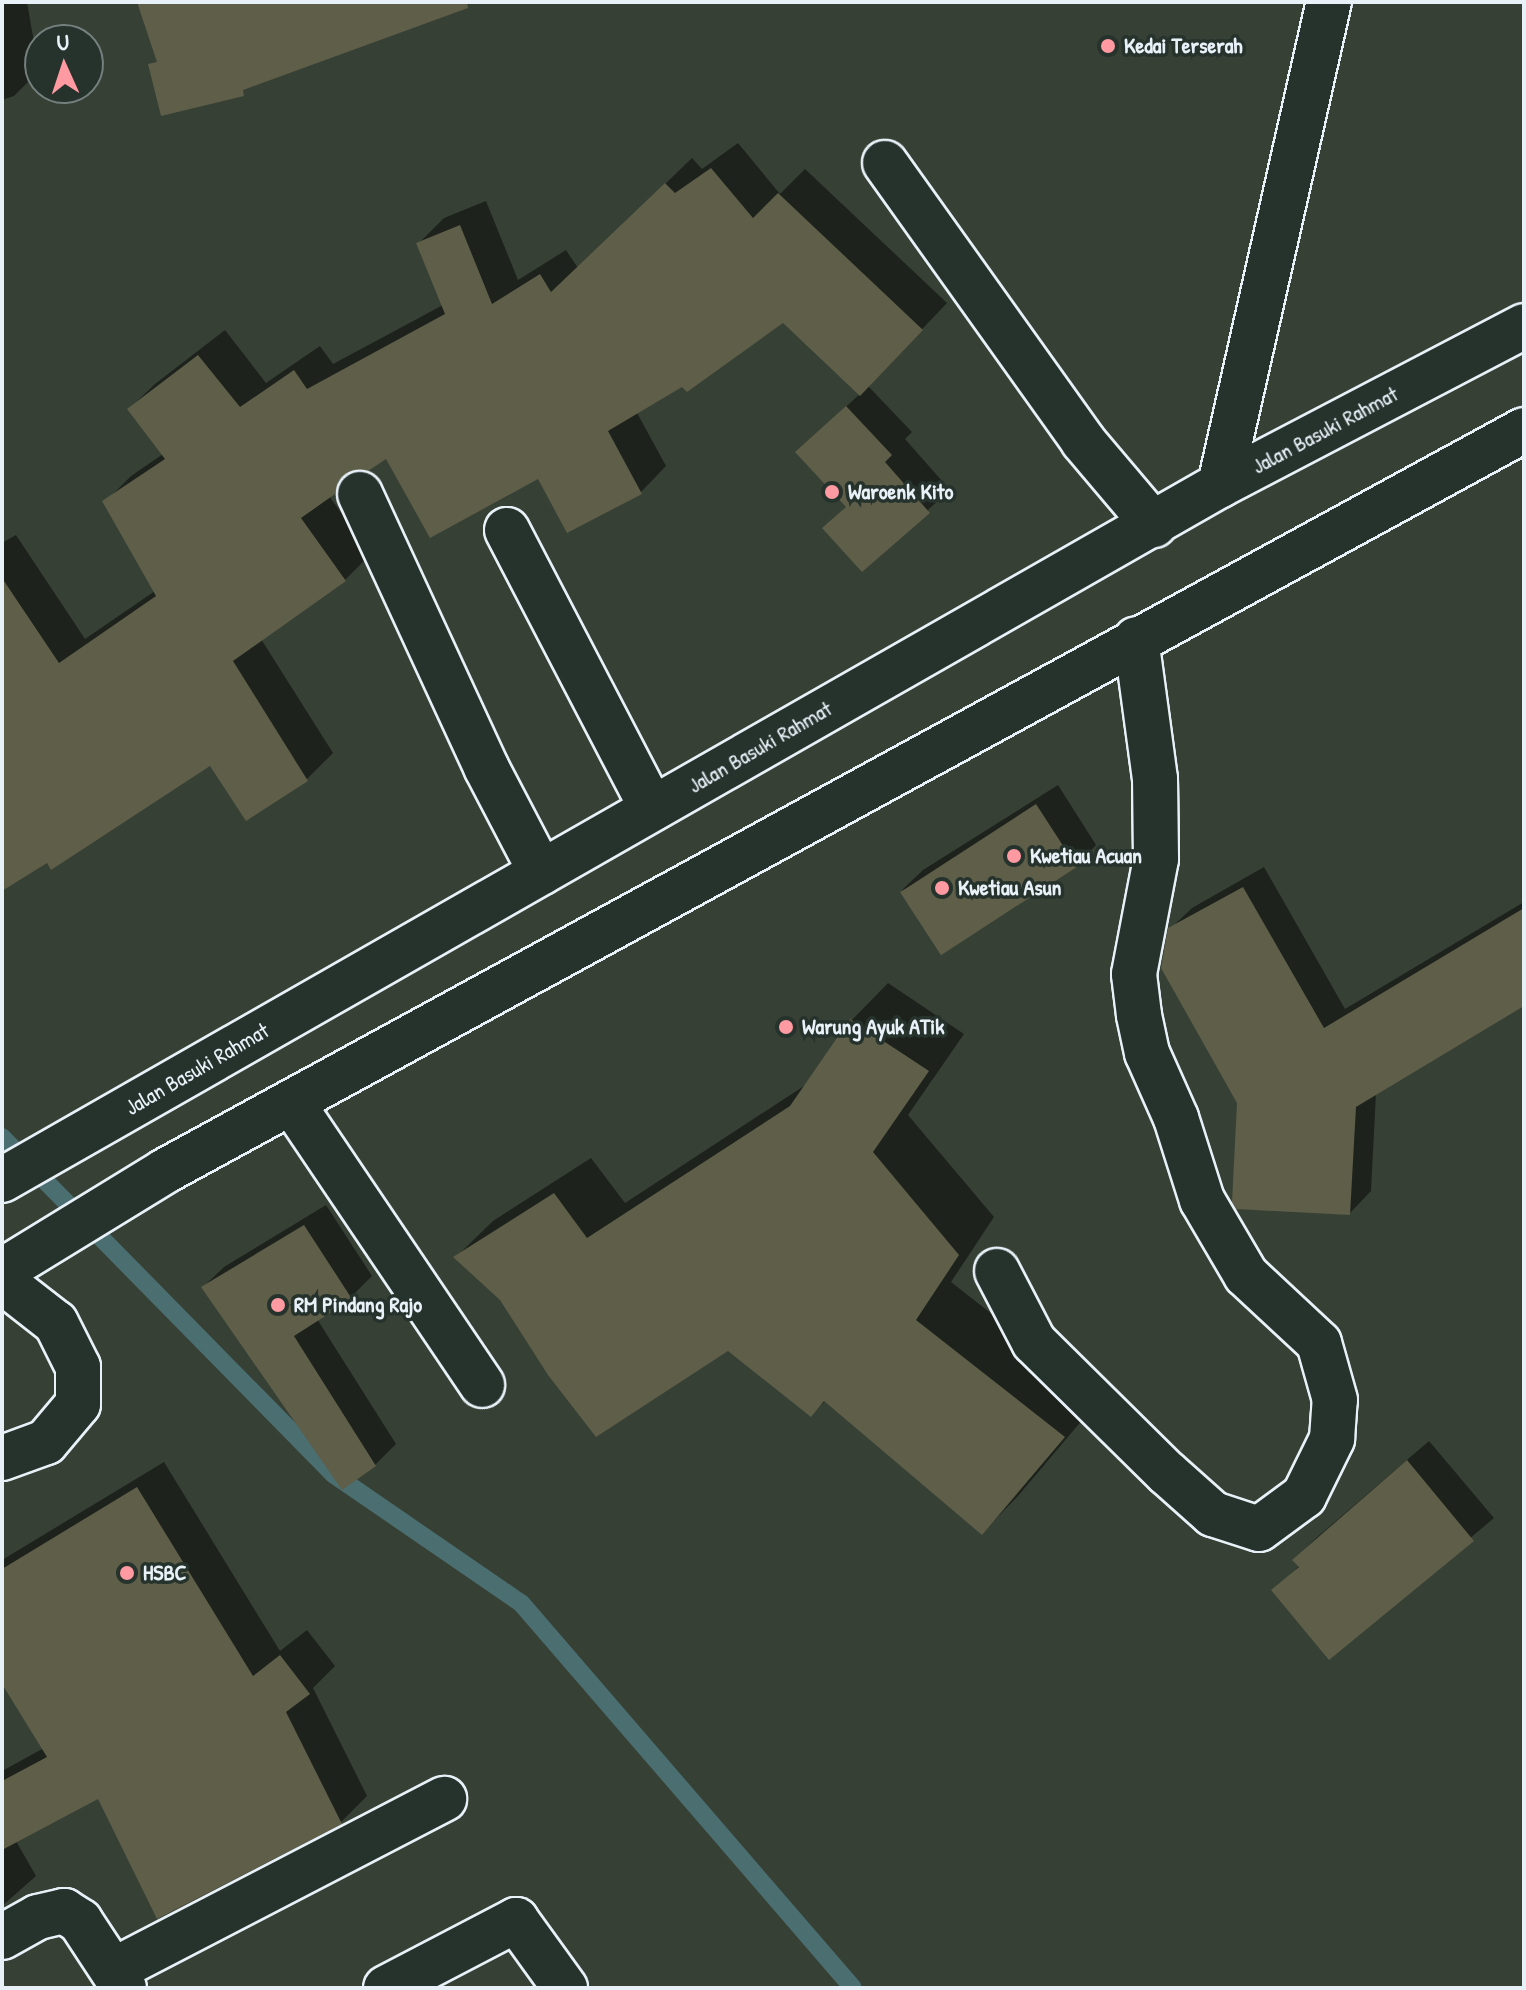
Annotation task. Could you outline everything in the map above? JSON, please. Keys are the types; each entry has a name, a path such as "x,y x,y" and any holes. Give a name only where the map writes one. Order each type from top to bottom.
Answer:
{"main road":[{"path":"1220,485 1329,2"},
{"path":"885,163 1083,441 1154,525"},
{"name":"Jalan Basuki Rahmat","path":"2,1180 1220,485 1524,326"},
{"path":"2,1271 165,1171 1524,430"},
{"path":"360,494 486,767 541,872"},
{"path":"507,530 652,808"},
{"path":"997,1271 1034,1342 1213,1514 1259,1529 1304,1496 1332,1439 1335,1400 1319,1343 1246,1275 1202,1200 1176,1118 1147,1053 1139,1015 1134,974 1156,859 1155,779 1136,639"},
{"path":"292,1103 482,1385"},
{"path":"2,1281 56,1323 78,1367 78,1404 46,1442 2,1458"},
{"path":"2,1937 38,1917 64,1911 80,1921 119,1979 444,1799"},
{"path":"386,1988 516,1920 565,1988"}],"building":[{"path":"137,2 467,2 468,8 243,90 244,96 161,116 148,64 157,62"},
{"path":"711,168 753,218 778,193 923,330 860,396 783,323 687,392 682,387 608,431 642,494 567,533 538,479 430,538 386,459 368,471 349,472 339,480 335,494 301,518 346,581 233,661 308,781 246,821 210,766 51,870 47,863 2,891 2,578 59,663 156,596 102,501 165,459 127,409 198,355 240,407 294,370 307,389 445,314 416,243 460,225 492,304 540,274 551,292 665,183 675,193"},
{"path":"846,406 892,455 885,462 930,513 862,572 822,528 846,507 795,452"},
{"path":"1036,804 1077,867 941,955 900,892"},
{"path":"1243,887 1324,1028 1524,908 1524,1006 1356,1107 1350,1215 1236,1209 1232,1202 1237,1103 1161,968 1168,928"},
{"path":"850,1019 929,1071 873,1152 959,1255 916,1320 1065,1437 982,1535 824,1401 811,1417 728,1351 596,1437 548,1375 500,1300 453,1257 554,1193 587,1238 790,1106"},
{"path":"304,1225 352,1299 294,1336 376,1466 342,1490 201,1287"},
{"path":"1407,1460 1474,1541 1329,1660 1271,1590 1299,1567 1292,1560"},
{"path":"137,1487 253,1676 280,1655 310,1694 286,1712 342,1824 157,1919 98,1799 2,1850 2,1781 47,1757 2,1684 2,1569"}],"waterway":[{"path":"2,1137 333,1474 521,1603 853,1988"}],"place":[{"name":"Kedai Terserah","path":"1108,46"},
{"name":"Waroenk Kito","path":"832,492"},
{"name":"Kwetiau Acuan","path":"1014,856"},
{"name":"Kwetiau Asun","path":"942,888"},
{"name":"Warung Ayuk ATik","path":"786,1027"},
{"name":"RM Pindang Rajo","path":"278,1305"},
{"name":"HSBC","path":"127,1573"}]}
